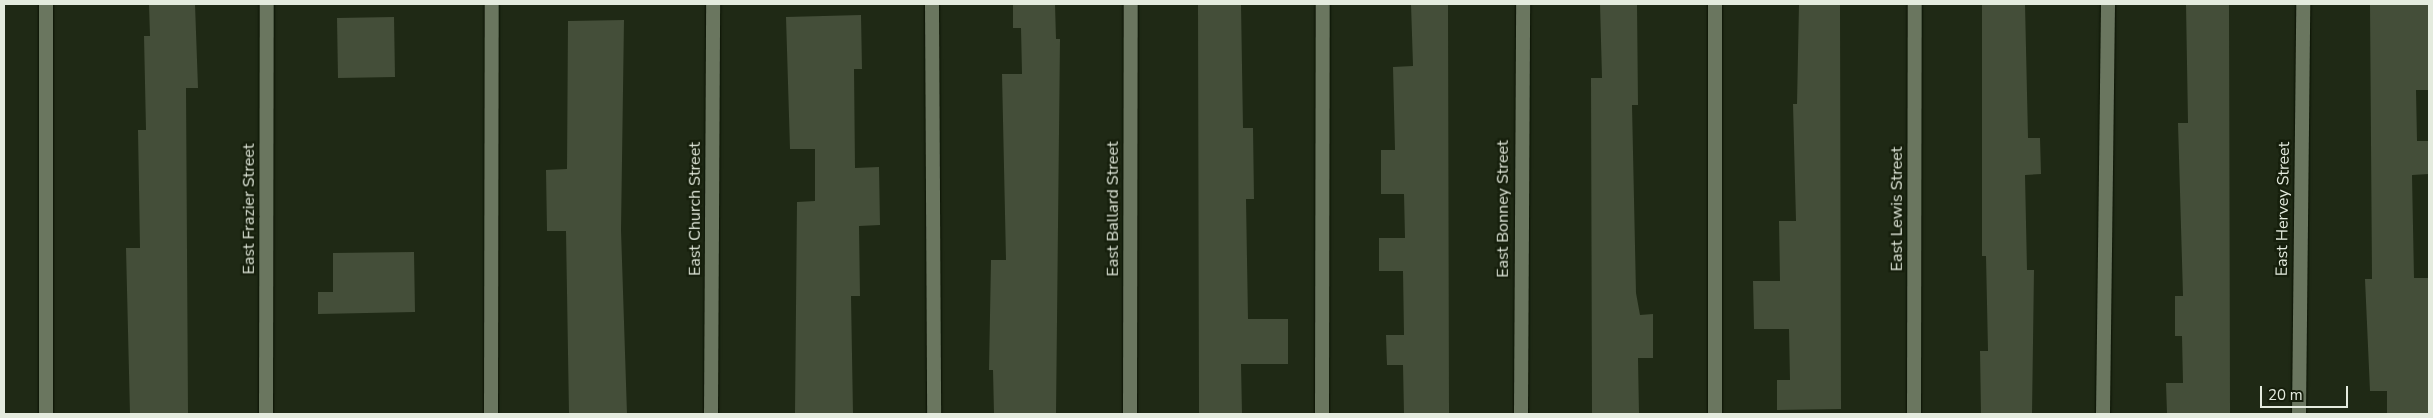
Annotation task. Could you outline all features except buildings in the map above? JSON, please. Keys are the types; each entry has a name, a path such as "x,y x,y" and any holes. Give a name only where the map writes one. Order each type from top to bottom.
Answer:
{"street":[{"path":"46,4 46,414"},
{"name":"East Frazier Street","path":"266,414 267,4"},
{"path":"491,414 492,4"},
{"name":"East Church Street","path":"711,414 713,4"},
{"path":"932,4 934,414"},
{"name":"East Ballard Street","path":"1130,4 1130,414"},
{"path":"1322,4 1322,414"},
{"name":"East Bonney Street","path":"1521,414 1523,4"},
{"path":"1714,414 1715,4"},
{"name":"East Lewis Street","path":"1914,414 1915,4"},
{"path":"2103,414 2108,4"},
{"name":"East Hervey Street","path":"2299,414 2303,4"}]}
